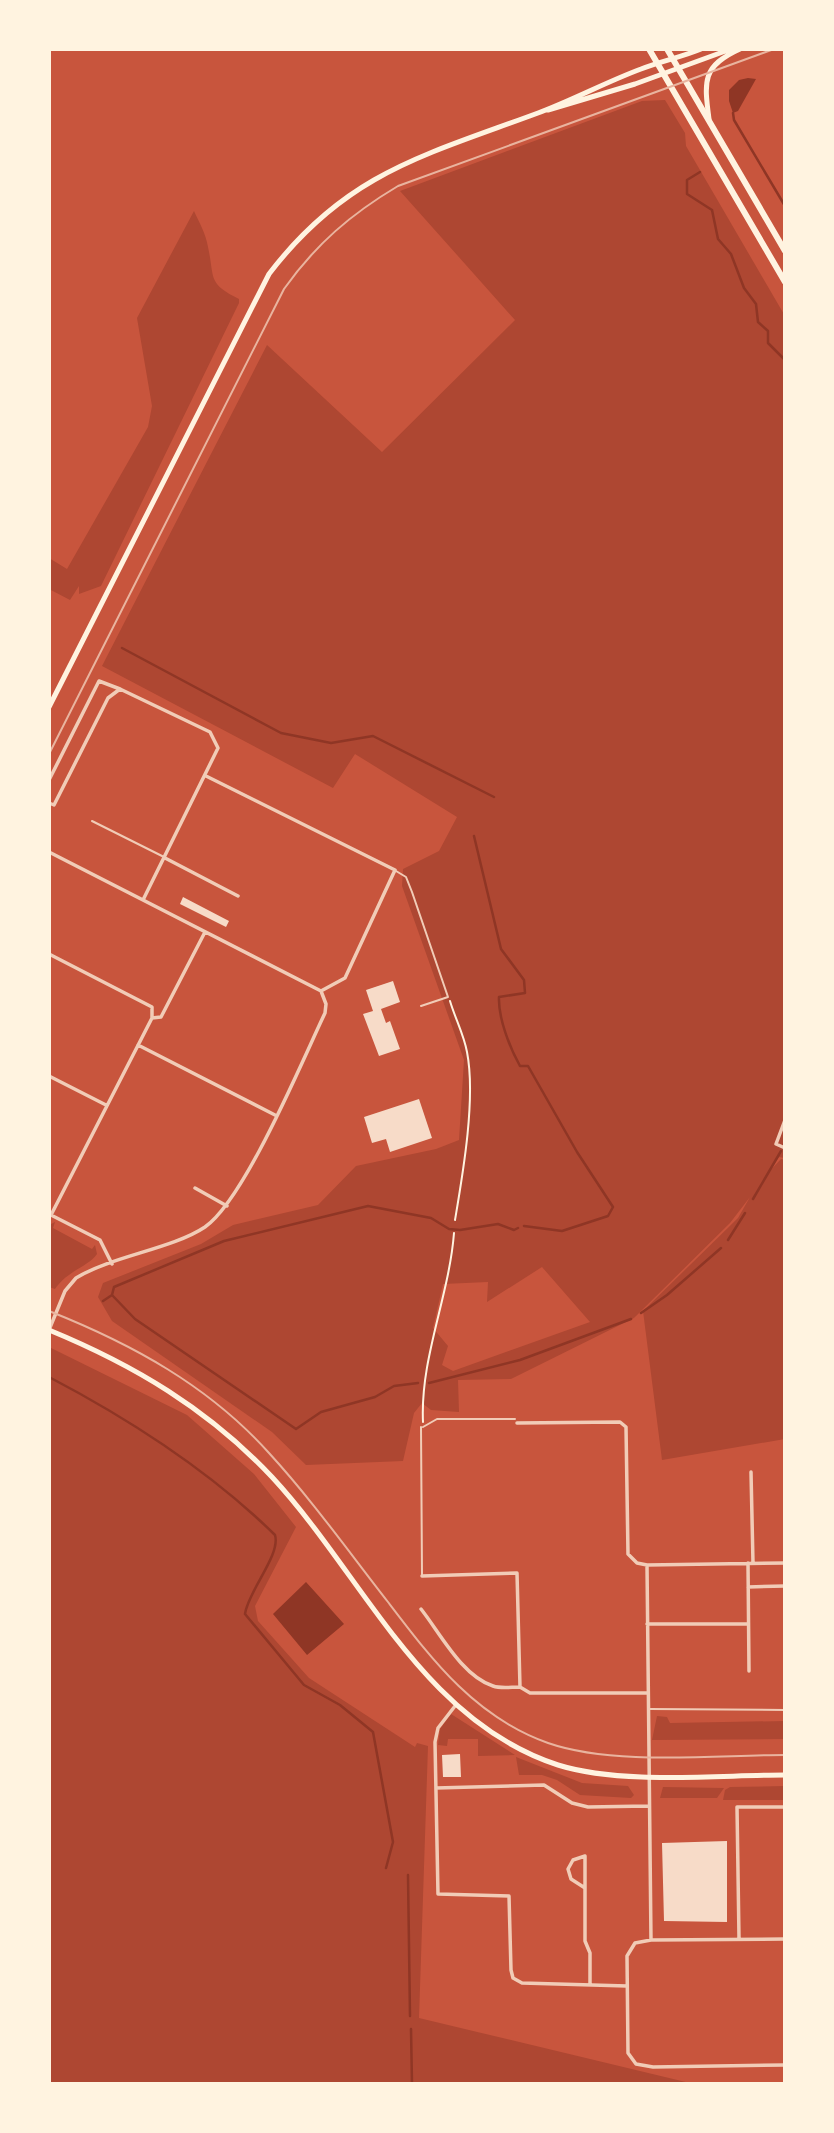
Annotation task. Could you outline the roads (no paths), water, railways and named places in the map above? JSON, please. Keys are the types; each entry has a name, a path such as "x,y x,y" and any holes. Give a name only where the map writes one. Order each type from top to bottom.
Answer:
{"main road":[{"path":"649,49 785,282"},
{"path":"667,49 785,251"},
{"path":"49,707 269,274 288,249 326,211 380,174 701,49"},
{"path":"541,111 558,109 732,49"},
{"path":"709,122 705,87 712,67 720,58 740,49"},
{"path":"49,1330 137,1369 172,1391 238,1444 273,1479 455,1706 503,1738 559,1765 604,1773 785,1775"}],"street":[{"path":"49,780 99,681 211,732 218,748 143,900"},
{"path":"49,803 54,805 108,698 120,689"},
{"path":"206,776 395,870 345,978 321,991"},
{"path":"49,852 321,991 326,1004 325,1013 227,1206 204,1228 70,1283 49,1330"},
{"path":"165,858 238,896"},
{"path":"152,1018 161,1017 205,932"},
{"path":"49,954 152,1007 152,1018 50,1214 100,1240 112,1264"},
{"path":"138,1045 275,1115"},
{"path":"49,1076 106,1105"},
{"path":"785,1120 776,1144 785,1148"},
{"path":"195,1188 227,1206"},
{"path":"516,1421 624,1423 628,1554 637,1563 785,1563"},
{"path":"749,1671 751,1472"},
{"path":"647,1565 651,1940"},
{"path":"422,1576 517,1573 520,1687"},
{"path":"748,1587 785,1587"},
{"path":"421,1609 459,1658 484,1682 499,1688 520,1687 530,1693 647,1693"},
{"path":"647,1624 748,1624"},
{"path":"455,1706 438,1728 435,1742 438,1894 509,1896 510,1970 513,1978 522,1983 627,1986"},
{"path":"436,1788 544,1785 572,1803 588,1807 648,1806"},
{"path":"739,1938 737,1807 785,1807"},
{"path":"585,1888 571,1879 568,1869 573,1860 585,1856 585,1888 585,1941 590,1953 590,1985"},
{"path":"785,1938 651,1940 635,1943 627,1956 628,2053 636,2064 653,2067 785,2065"}],"lane":[{"path":"92,821 165,858"},
{"path":"395,870 406,877 448,997 421,1006"},
{"path":"422,1576 422,1427 437,1419 516,1421"},
{"path":"647,1709 785,1710"}],"waterway":[{"path":"733,113 734,120 785,206"},
{"path":"700,172 687,180 687,194 712,210 718,239 731,254 744,288 756,304 758,322 768,331 768,343 785,360"},
{"path":"122,648 281,733 331,743 373,736 494,797"},
{"path":"474,836 501,949 524,980 525,993 499,997 500,1014 509,1042 520,1066 528,1066 577,1152 613,1207 608,1216 562,1231 524,1226"},
{"path":"753,1199 781,1151"},
{"path":"112,1295 114,1287 224,1241 368,1206 431,1218 449,1229 460,1230 498,1224 514,1230 518,1228"},
{"path":"728,1240 745,1213"},
{"path":"641,1313 667,1295 721,1248"},
{"path":"103,1301 112,1295 135,1319 296,1429 321,1412 375,1397 394,1386 418,1383"},
{"path":"429,1383 520,1360 631,1319"},
{"path":"49,1377 168,1448 223,1489 275,1535 273,1553 245,1614 304,1685 340,1705 373,1732 393,1842 386,1868"},
{"path":"408,1875 410,2016"},
{"path":"411,2029 412,2084"}],"tram line":[{"path":"49,754 284,289 335,231 398,186 774,49"},
{"path":"49,1311 110,1338 168,1369 195,1387 246,1429 300,1489 439,1666 477,1703 522,1732 548,1743 603,1755 665,1758 785,1755"}]}
